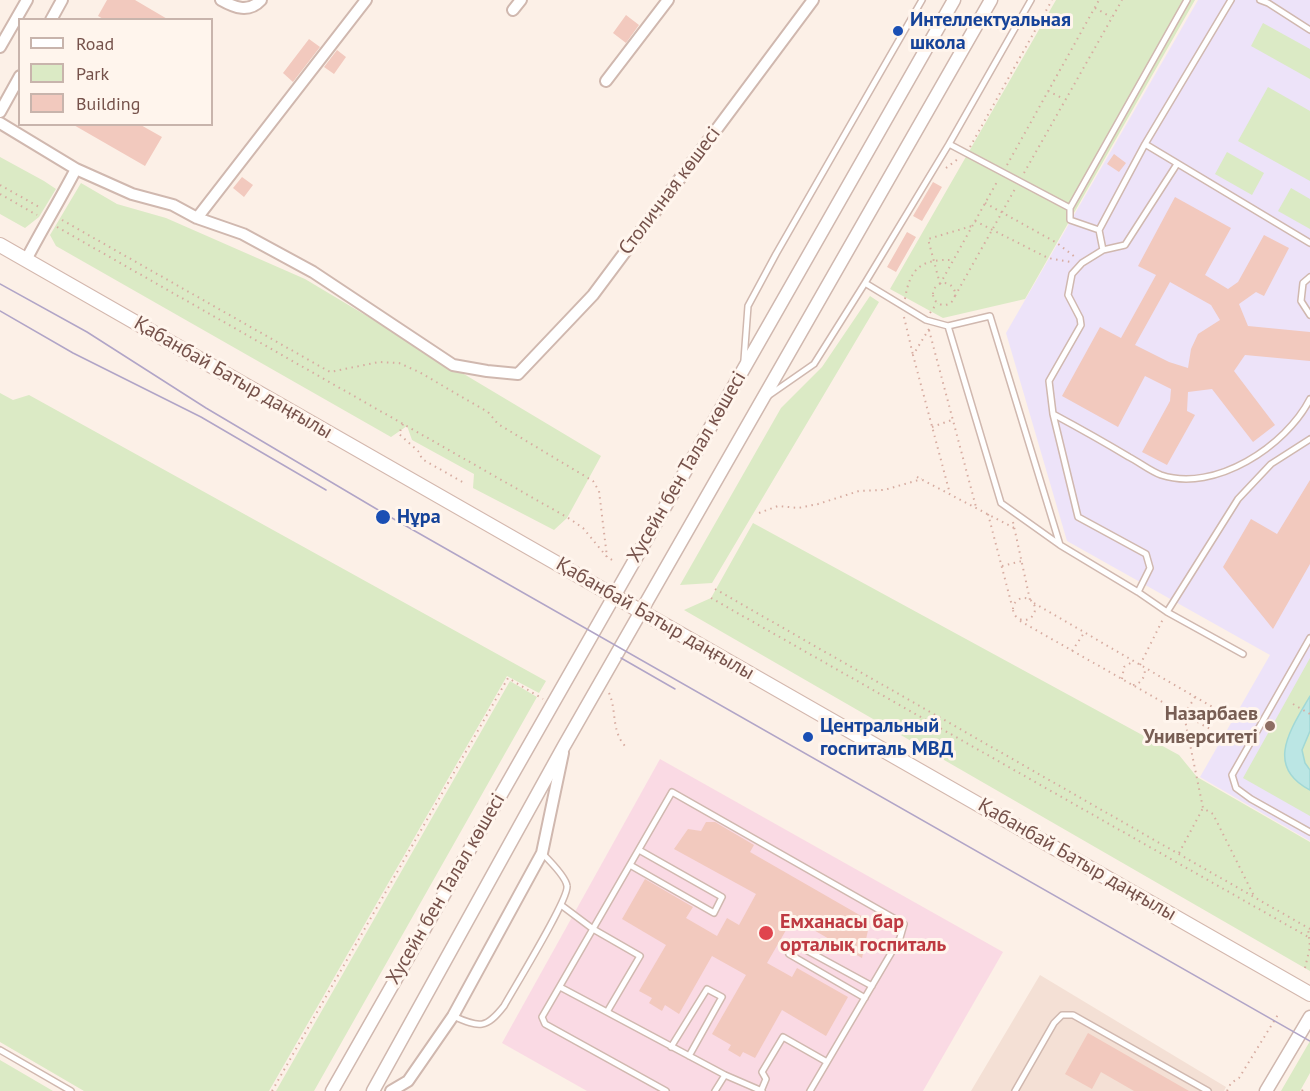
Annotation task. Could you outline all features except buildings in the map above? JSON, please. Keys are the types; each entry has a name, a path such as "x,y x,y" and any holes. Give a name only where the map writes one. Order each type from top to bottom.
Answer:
{"main road":[{"name":"Қабанбай Батыр даңғылы","path":"0,245 1310,994"}],"street":[{"path":"0,47 4,32 27,0"},
{"path":"52,18 62,0"},
{"path":"221,0 244,9 256,6 261,0"},
{"path":"0,123 76,169 132,194 172,205 197,218 366,0"},
{"path":"513,10 521,0"},
{"path":"606,81 668,0"},
{"name":"Столичная көшесі","path":"197,218 243,234 314,272 453,365 518,374 593,295 813,0"},
{"name":"Хусейн бен Талал көшесі","path":"332,1091 954,0"},
{"name":"Хусейн бен Талал көшесі","path":"373,1091 564,746 991,0"},
{"path":"0,112 18,80"},
{"path":"26,260 76,169"},
{"path":"391,1091 408,1081 453,1016 543,853 564,746"},
{"path":"1266,1091 1310,1017"}],"lane":[{"path":"743,369 748,306 922,0"},
{"path":"762,401 814,364 949,144 1031,0"},
{"path":"1098,230 1070,220 1070,208 1186,0"},
{"path":"1103,249 1098,230 1145,144 1231,0"},
{"path":"1260,0 1268,1 1310,30"},
{"path":"949,144 1070,208"},
{"path":"1145,144 1310,243"},
{"path":"1138,592 1150,568 1146,554 1078,517 1053,414 1049,381 1081,325 1080,318 1068,295 1072,274 1082,263 1103,249 1125,245 1177,164"},
{"path":"1310,277 1303,283 1301,302 1310,315"},
{"path":"865,282 926,320 948,326 990,316 1060,545"},
{"path":"948,326 1001,503 1060,545 1167,612 1243,654"},
{"path":"1053,414 1161,475 1185,478 1219,473 1249,461 1272,445 1304,411 1310,399"},
{"path":"1167,612 1238,499 1271,464 1310,439"},
{"path":"1310,638 1232,775 1236,788 1251,799 1310,831"},
{"path":"666,1091 545,1024 542,1017 672,792 904,924 900,938 810,1091"},
{"path":"630,865 714,913 723,897 639,850"},
{"path":"453,1016 468,1023 479,1024 485,1024 494,1019 504,1006 561,905 567,886 565,880 543,853"},
{"path":"561,905 593,929 640,956 607,1012"},
{"path":"865,998 789,954 795,944 872,986"},
{"path":"560,987 725,1075 762,1091 766,1079 762,1072 783,1037 827,1062"},
{"path":"672,1047 706,989 722,997 689,1056"},
{"path":"1016,1091 1054,1023 1062,1015 1073,1015 1208,1091"},
{"path":"0,1050 71,1091"},
{"path":"715,1091 725,1075"}],"path":[{"path":"927,180 967,153 1052,0"},
{"path":"1100,0 940,284 934,289 933,296 937,303 944,306 951,303 1122,0"},
{"path":"1095,8 1112,17"},
{"path":"1048,91 1066,100"},
{"path":"0,185 49,217 570,519 583,528 607,557 614,561"},
{"path":"0,194 49,217 330,372 379,362 399,363 488,412 498,424 593,481 599,491 607,557"},
{"path":"985,203 1057,243 1082,263"},
{"path":"975,221 1048,258 1082,263"},
{"path":"940,284 928,239 972,226"},
{"path":"950,494 904,321 904,306 912,275 920,266 933,260 953,260"},
{"path":"940,284 948,284 954,289 955,296"},
{"path":"926,320 937,303"},
{"path":"913,355 929,328 976,507"},
{"path":"932,427 953,420"},
{"path":"403,424 399,434 422,459 466,484"},
{"path":"917,477 1014,528"},
{"path":"759,513 778,507 798,508 818,504 860,491 884,490 922,479"},
{"path":"1010,510 1030,600"},
{"path":"988,514 1013,615 1210,729"},
{"path":"1002,566 1022,561"},
{"path":"715,589 1309,928 1310,938 1305,968"},
{"path":"1012,606 1018,599 1027,597 1221,712"},
{"path":"711,598 1310,938"},
{"path":"1020,621 1029,620 1035,612 1034,603"},
{"path":"1140,665 1167,612"},
{"path":"1072,651 1084,632"},
{"path":"1122,679 1124,667 1134,661"},
{"path":"1133,686 1139,684 1143,679 1145,668"},
{"path":"272,1091 508,678 552,703"},
{"path":"603,679 612,700 613,718 619,739 626,746"},
{"path":"1178,854 1203,808 1184,715 1195,697"},
{"path":"1293,704 1310,714"},
{"path":"1203,808 1213,814 1255,898"},
{"path":"1227,1091 1231,1083 1239,1078 1279,1013"}],"shaded area":[{"path":"1198,0 1310,0 1310,841 1200,777 1270,655 1067,541 1006,333"},
{"name":"Емханасы бар орталық госпиталь","path":"660,759 1003,952 923,1091 587,1091 502,1043"},
{"path":"1040,975 1226,1087 1224,1091 971,1091"}],"green space":[{"path":"1056,0 1195,0 1025,299 943,318 890,289"},
{"path":"1263,23 1310,49 1310,79 1251,46"},
{"path":"1268,87 1310,111 1310,181 1238,141"},
{"path":"1227,152 1264,173 1252,195 1215,174"},
{"path":"0,157 56,189 39,217 25,228 0,214"},
{"path":"81,183 117,204 166,218 305,279 601,456 567,518 554,530 473,488 474,474 412,440 407,426 391,437 56,246 50,235"},
{"path":"1291,188 1310,199 1310,229 1278,211"},
{"path":"870,296 879,302 712,583 680,585 781,408 822,367"},
{"path":"0,393 13,400 29,395 546,681 539,693 507,676 269,1091 84,1091 0,1042"},
{"path":"753,523 1179,755 1197,777 1310,842 1310,971 684,610 711,598"},
{"path":"1310,658 1310,816 1243,778"},
{"path":"510,681 537,697 314,1091 276,1091"},
{"path":"1310,1041 1310,1073 1300,1091 1281,1091"},
{"path":"0,1060 53,1091 0,1091"}],"water":[{"path":"1310,696 1310,731 1302,750 1305,763 1310,770 1310,790 1296,780 1288,770 1285,758 1290,734"}],"tram line":[{"path":"0,284 87,332 206,408 385,514 1310,1041"},
{"path":"0,311 73,353 201,417 326,490"},
{"path":"621,658 675,689"}],"place":[{"name":"Интеллектуальная школа","path":"898,31"},
{"name":"Нұра","path":"383,517"},
{"name":"Назарбаев Университеті","path":"1270,726"},
{"name":"Центральный госпиталь МВД","path":"808,737"},
{"name":"Емханасы бар орталық госпиталь","path":"766,933"}]}
